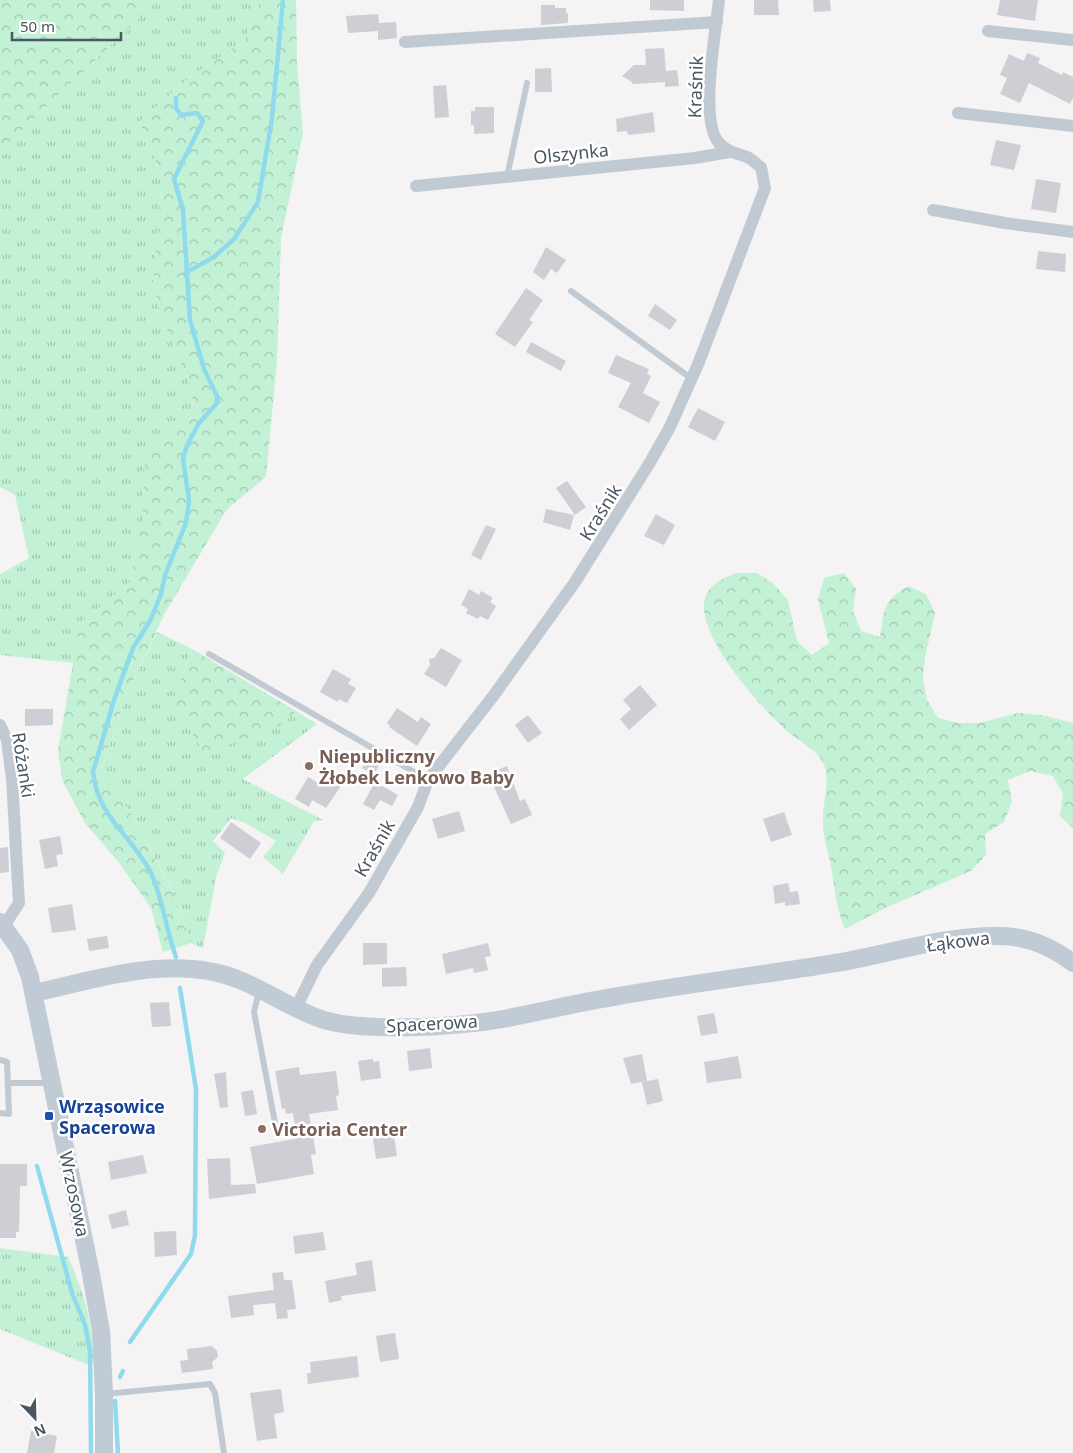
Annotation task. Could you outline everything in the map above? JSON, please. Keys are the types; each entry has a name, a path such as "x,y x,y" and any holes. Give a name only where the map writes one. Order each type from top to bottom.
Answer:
{"street":[{"name":"Kraśnik","path":"296,1008 317,965 369,893 418,807 428,780 494,695 600,546 658,449 692,379 765,188 761,168 750,158 729,152 718,142 712,130 709,114 710,82 720,0"},
{"path":"405,42 717,22"},
{"path":"988,31 1073,40"},
{"path":"958,113 1073,126"},
{"name":"Olszynka","path":"416,186 695,158 729,152"},
{"path":"933,210 1005,223 1073,232"},
{"name":"Różanki","path":"0,725 7,740 12,779 20,903 2,924"},
{"name":"Wrzosowa","path":"2,924 20,950 34,993 92,1274 101,1331 104,1394 103,1451"},
{"name":"Łąkowa","path":"838,963 945,941 1000,936 1038,942 1058,951 1073,963"},
{"name":"Spacerowa","path":"34,993 129,974 179,969 208,971 226,975 323,1019 344,1024 439,1026 498,1020 610,997 838,963"}],"lane":[{"path":"507,177 528,83"},
{"path":"571,291 692,379"},
{"path":"209,654 428,780"},
{"path":"260,990 254,1012 276,1128"},
{"path":"0,1060 7,1062 9,1114 0,1113"},
{"path":"9,1083 44,1085 53,1083"},
{"path":"104,1394 210,1384 215,1394 224,1453"}],"green space":[{"path":"0,0 158,0 0,151"},
{"path":"158,0 260,0 245,40 189,78 139,122 162,177 153,287 166,328 192,389 193,410 145,461 142,521 130,582 80,623 74,663 0,655 0,574 29,558 15,495 0,487 0,151"},
{"path":"260,0 296,0 297,63 303,133 281,238 277,360 266,477 227,509 165,613 127,694 101,771 132,815 172,890 191,943 163,952 151,908 120,864 85,823 62,780 58,750 80,623 130,582 142,521 145,461 193,410 192,389 166,328 153,287 162,177 139,122 189,78 245,40"},
{"path":"736,573 757,573 774,584 788,600 797,641 812,655 829,643 818,600 824,578 844,573 856,589 853,611 861,631 880,637 884,613 893,597 908,586 926,594 935,613 925,657 923,679 927,700 938,718 959,723 979,723 1018,713 1042,715 1073,723 1073,828 1060,816 1063,794 1053,776 1030,771 1008,780 1012,801 1004,822 985,834 986,855 971,871 885,908 845,929 838,906 824,833 823,814 827,781 821,759 809,747 786,730 746,688 719,649 704,613 705,598 710,589 718,582"},
{"path":"157,632 192,649 172,703 279,726 296,711 317,724 243,779 323,820 314,821 283,874 263,857 276,841 245,823 231,818 213,841 225,853 216,877 203,948 191,943 172,889 132,815 101,772 127,694"},
{"path":"192,649 296,711 279,726 205,754 172,703"},
{"path":"0,1248 68,1257 79,1283 86,1308 95,1361 86,1364 0,1329"}],"building":[{"path":"650,0 684,0 684,11 650,10"},
{"path":"754,0 778,0 779,15 754,15"},
{"path":"813,0 830,0 831,11 814,12"},
{"path":"1000,0 1038,0 1035,21 997,15"},
{"path":"541,5 555,5 555,8 566,8 568,23 541,25"},
{"path":"378,14 379,23 396,22 397,38 378,40 378,31 348,33 346,16"},
{"path":"664,48 666,71 677,70 679,86 665,87 665,82 632,84 632,82 622,76 634,65 646,65 645,49"},
{"path":"1027,53 1040,58 1038,63 1062,75 1063,72 1073,77 1073,98 1070,104 1029,83 1020,103 1000,94 1007,78 1000,75 1009,54 1024,61"},
{"path":"551,68 552,92 535,92 535,69"},
{"path":"446,85 449,117 435,118 433,86"},
{"path":"475,107 494,107 494,133 474,134 474,125 471,125 471,111 475,111"},
{"path":"653,112 655,132 628,135 627,131 617,132 616,119"},
{"path":"996,140 1021,145 1014,170 990,165"},
{"path":"1036,179 1061,183 1056,213 1031,209"},
{"path":"546,247 566,260 557,273 551,269 544,280 533,272"},
{"path":"1038,251 1066,254 1065,272 1036,269"},
{"path":"526,288 543,300 529,320 533,322 515,347 495,334"},
{"path":"655,304 677,320 670,330 648,316"},
{"path":"531,342 566,361 561,371 526,352"},
{"path":"616,355 649,369 647,374 651,376 643,393 660,402 649,423 618,407 631,383 608,373"},
{"path":"698,408 725,422 715,441 688,427"},
{"path":"567,481 586,507 575,515 556,488"},
{"path":"546,509 574,515 570,530 543,522"},
{"path":"656,514 675,525 664,545 644,536"},
{"path":"486,525 496,529 481,560 471,555"},
{"path":"469,589 479,595 481,591 493,598 490,602 496,606 488,620 480,616 478,619 466,613 468,609 461,605"},
{"path":"441,648 462,660 446,687 424,674 430,665 429,659 434,658"},
{"path":"333,669 351,679 348,684 356,688 347,703 339,699 338,702 320,692"},
{"path":"640,685 657,705 629,730 620,719 631,709 623,700"},
{"path":"397,708 418,722 421,717 431,724 417,746 389,727 390,725 387,723"},
{"path":"25,709 53,709 53,725 25,726"},
{"path":"528,715 542,733 528,743 515,725"},
{"path":"368,759 379,765 374,775 362,768"},
{"path":"507,766 520,801 525,799 532,815 511,824 488,774"},
{"path":"325,772 343,783 326,808 312,800 309,807 295,799 308,777 318,783"},
{"path":"375,782 398,795 392,806 380,800 374,810 363,804"},
{"path":"459,811 465,831 438,839 432,819"},
{"path":"784,812 792,835 771,842 763,819"},
{"path":"231,822 261,843 250,859 220,838"},
{"path":"60,836 63,854 56,855 58,866 45,869 39,840"},
{"path":"8,847 9,872 0,873 0,848"},
{"path":"788,883 790,892 798,891 800,904 785,906 785,902 775,904 773,886"},
{"path":"72,904 76,930 52,933 48,908"},
{"path":"107,936 109,948 89,951 87,939"},
{"path":"363,943 387,943 387,964 363,965"},
{"path":"488,943 491,956 485,957 488,970 474,973 473,968 446,974 442,954"},
{"path":"406,967 407,986 382,987 382,968"},
{"path":"169,1002 171,1026 152,1027 150,1003"},
{"path":"714,1013 718,1033 701,1036 697,1016"},
{"path":"430,1048 432,1068 409,1071 407,1051"},
{"path":"642,1054 647,1081 631,1084 623,1058"},
{"path":"738,1056 742,1078 707,1083 704,1062"},
{"path":"373,1059 373,1062 379,1061 381,1078 361,1081 358,1061"},
{"path":"299,1067 300,1075 336,1071 339,1095 336,1096 338,1110 309,1114 316,1154 311,1155 314,1174 257,1184 250,1147 294,1139 294,1135 296,1135 293,1113 286,1114 285,1108 282,1109 275,1071"},
{"path":"226,1072 228,1107 220,1108 214,1074"},
{"path":"658,1079 663,1101 647,1105 642,1082"},
{"path":"253,1090 257,1114 245,1116 241,1092"},
{"path":"393,1129 397,1156 376,1159 372,1132"},
{"path":"143,1155 147,1173 111,1180 108,1162"},
{"path":"230,1158 231,1185 255,1184 256,1193 209,1199 207,1159"},
{"path":"0,1164 27,1164 27,1186 20,1186 19,1232 16,1232 16,1238 0,1238"},
{"path":"126,1210 129,1225 112,1229 108,1215"},
{"path":"176,1231 177,1255 155,1257 154,1232"},
{"path":"323,1232 326,1250 295,1254 293,1236"},
{"path":"372,1260 376,1291 341,1296 342,1300 329,1303 325,1281 357,1275 355,1263"},
{"path":"283,1272 284,1280 292,1280 296,1309 287,1310 288,1318 277,1319 275,1303 253,1305 254,1315 231,1318 228,1296 274,1290 272,1273"},
{"path":"395,1333 399,1359 380,1362 376,1336"},
{"path":"212,1346 217,1351 218,1357 212,1362 213,1369 182,1373 180,1361 188,1360 187,1349"},
{"path":"357,1356 359,1377 308,1384 307,1373 311,1373 310,1362"},
{"path":"281,1389 284,1412 274,1414 277,1438 257,1441 250,1393"},
{"path":"31,1431 57,1436 54,1453 27,1453"}],"waterway":[{"path":"185,273 214,257 234,239 258,202 272,118 283,0"},
{"path":"176,98 176,108 181,115 197,113 203,121 174,179 183,210 190,320 204,369 218,402 199,423 188,443 183,458 189,501 186,523 165,575 161,594 150,621 133,648 115,697 93,772 96,788 109,815 135,848 151,873 159,893 176,957"},
{"path":"130,1342 191,1254 195,1235 196,1089 180,988"},
{"path":"37,1166 72,1293 85,1325 90,1351 91,1453"},
{"path":"120,1377 123,1371"},
{"path":"115,1401 118,1453"}],"place":[{"name":"Niepubliczny Żłobek Lenkowo Baby","path":"309,766"},
{"name":"Wrząsowice Spacerowa","path":"49,1116"},
{"name":"Victoria Center","path":"262,1129"}]}
